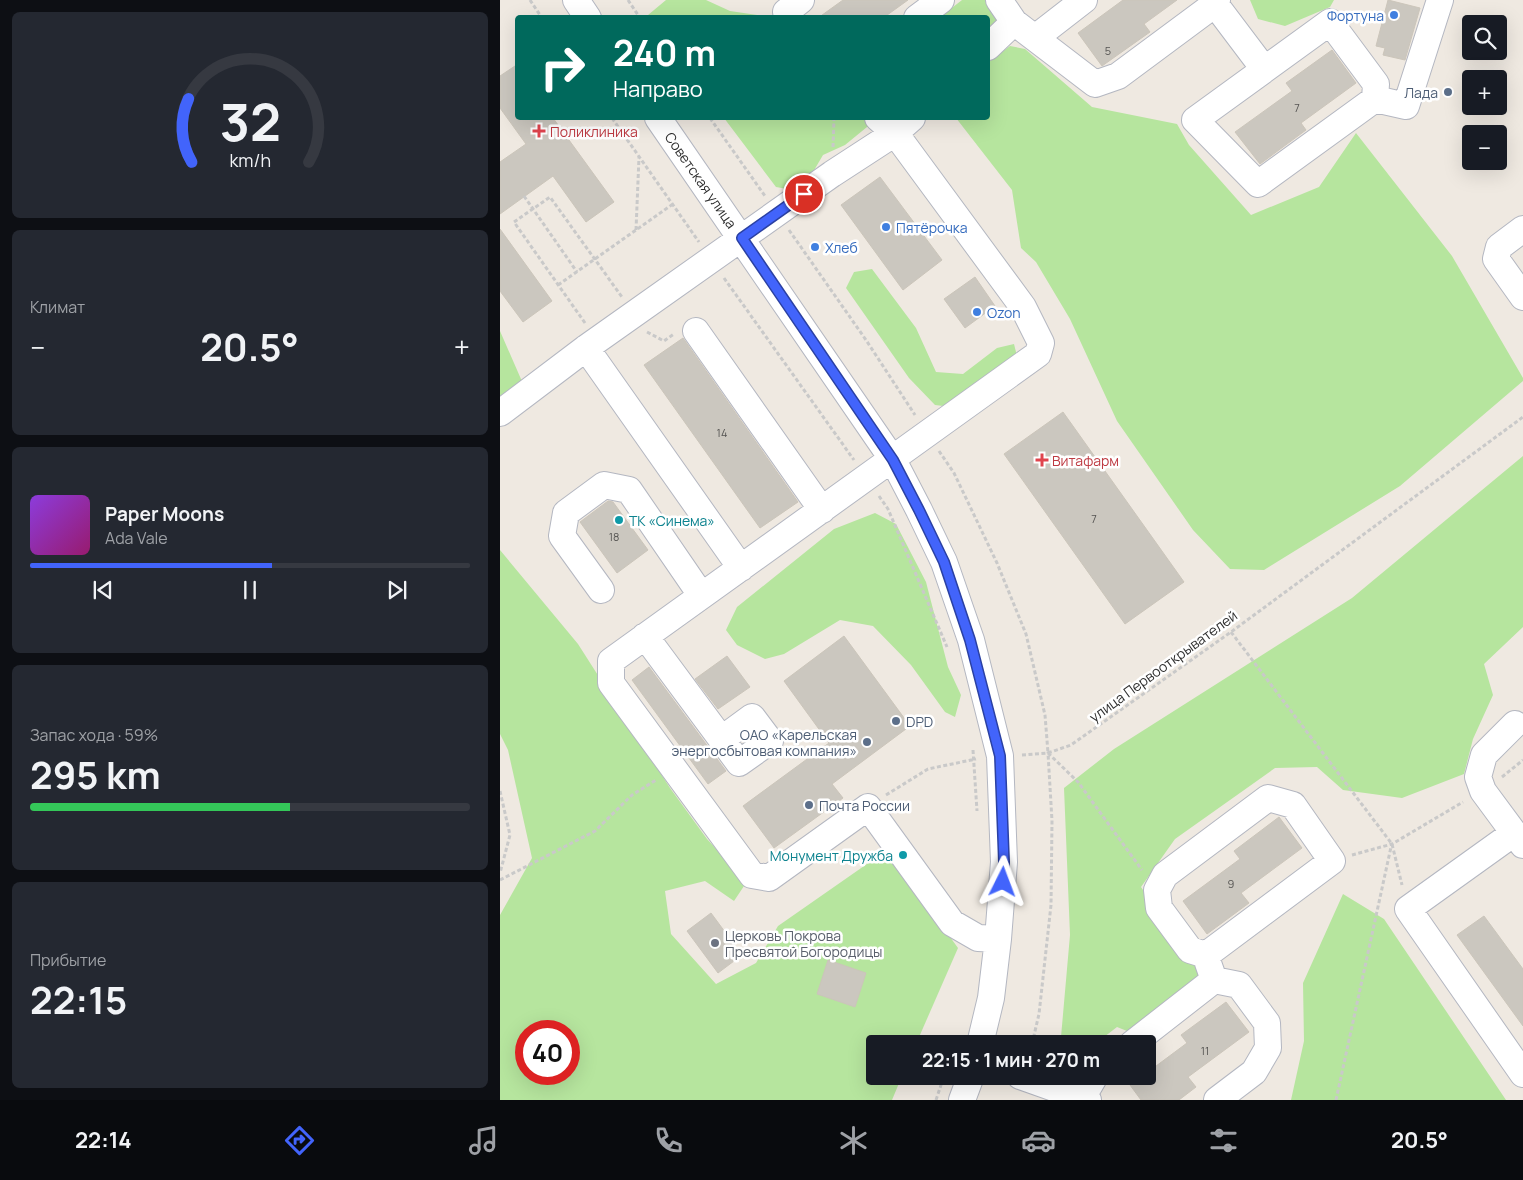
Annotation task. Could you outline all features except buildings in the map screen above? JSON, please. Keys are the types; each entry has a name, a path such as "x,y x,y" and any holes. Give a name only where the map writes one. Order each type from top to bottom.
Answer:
{"street":[{"path":"576,0 586,15"},
{"path":"788,15 786,12 802,0"},
{"path":"921,15 941,0"},
{"path":"999,0 1014,22 1095,84 1118,76 1216,2 1264,69"},
{"path":"1035,38 1084,0"},
{"path":"1375,99 1376,84 1330,22 1195,120 1258,184 1375,99 1406,106 1440,0"},
{"path":"990,45 1014,22"},
{"name":"Советская улица","path":"659,120 893,460 944,562 970,640 1000,756 1004,862 998,939 991,998 971,1035"},
{"path":"500,413 591,344 832,174 895,123 1023,307 1041,343 1038,354 611,661 611,683 752,875 769,878 868,807 952,923 978,938 998,939"},
{"path":"1523,229 1499,247 1496,258 1523,297"},
{"path":"696,331 822,510"},
{"path":"591,344 741,568"},
{"path":"601,590 562,536 566,513 604,485 629,490 701,595"},
{"path":"645,636 722,740"},
{"path":"1515,724 1484,755 1478,777 1483,791 1519,839 1408,909 1523,1074"},
{"path":"1268,798 1293,805 1332,861 1206,955 1190,950 1159,908 1157,890 1165,875 1268,798"},
{"path":"1206,955 1214,980"},
{"path":"1144,1035 1214,980 1239,985 1267,1023 1268,1048 1254,1072 1217,1100"},
{"path":"962,1100 968,1085"},
{"path":"1061,1085 1088,1091"}],"path":[{"path":"530,0 540,15"},
{"path":"628,0 638,15"},
{"path":"613,120 888,509 947,646 949,655"},
{"path":"636,230 640,157"},
{"path":"524,196 577,272"},
{"path":"591,344 558,285 514,222 550,196 595,260 629,317 664,341 681,330 696,331"},
{"path":"558,285 673,204"},
{"name":"улица Первооткрывателей","path":"868,807 928,769 974,759 1048,753 1071,745 1231,632 1523,417"},
{"path":"1231,632 1392,844 1408,909"},
{"path":"972,744 978,817"},
{"path":"1048,753 1078,782 1142,870"},
{"path":"1034,1035 1040,1014 1051,905 1052,822 1048,753"},
{"path":"1332,861 1392,844 1483,791 1523,760"},
{"path":"500,880 595,831 632,795 675,769"},
{"path":"500,791 510,835 500,873"},
{"path":"1336,1100 1392,844"},
{"path":"936,1100 941,1085"}],"green space":[{"path":"666,0 706,0 730,11 757,15 648,15"},
{"path":"962,0 993,0 998,25 990,32 990,15 943,15"},
{"path":"1250,0 1334,0 1330,7 1285,26 1258,19"},
{"path":"1010,46 1025,49 1092,107 1177,124 1189,145 1251,215 1319,187 1356,133 1452,256 1523,381 1400,486 1264,570 1230,569 1193,530 1117,421 1070,319 1036,262 1021,248 1012,190 958,120 990,120 990,61"},
{"path":"726,120 876,120 845,145 823,155 813,172 793,190 776,187"},
{"path":"872,269 916,328 936,372 963,374 997,348 1014,344 1017,356 952,407 935,405 909,378 846,288 854,272"},
{"path":"500,331 524,386 500,408"},
{"path":"1523,456 1523,627 1484,664 1493,695 1473,739 1464,774 1402,798 1343,790 1317,767 1275,768 1175,839 1141,887 1201,975 1127,1031 1117,1027 1107,1035 1061,1035 1070,935 1064,788 1114,749 1352,598"},
{"path":"875,513 896,524 926,582 948,667 961,695 955,717 945,712 911,665 873,626 840,620 784,654 765,659 737,645 726,630 737,607 834,529"},
{"path":"500,550 578,644 670,788 707,839 730,864 744,886 734,901 705,881 665,891 671,934 716,984 756,963 778,926 887,850 958,948 920,1035 866,1035 866,1085 898,1085 892,1100 500,1100 500,915 532,858 508,750 500,734"},
{"path":"1343,894 1384,919 1506,1100 1291,1100 1304,1041 1303,983"}],"place":[{"name":"Фортуна","path":"1394,15"},
{"name":"Лада","path":"1448,92"},
{"name":"Поликлиника","path":"539,131"},
{"name":"Пятёрочка","path":"886,227"},
{"name":"Хлеб","path":"815,247"},
{"name":"Ozon","path":"977,312"},
{"name":"Витафарм","path":"1042,460"},
{"name":"ТК «Синема»","path":"619,520"},
{"name":"DPD","path":"896,721"},
{"name":"ОАО «Карельская энергосбытовая компания»","path":"867,742"},
{"name":"Почта России","path":"809,805"},
{"name":"Монумент Дружба","path":"903,855"},
{"name":"Церковь Покрова Пресвятой Богородицы","path":"715,943"}],"route":[{"path":"804,194 776,212 742,238 893,460 944,562 970,640 1000,756 1003,882"}]}
